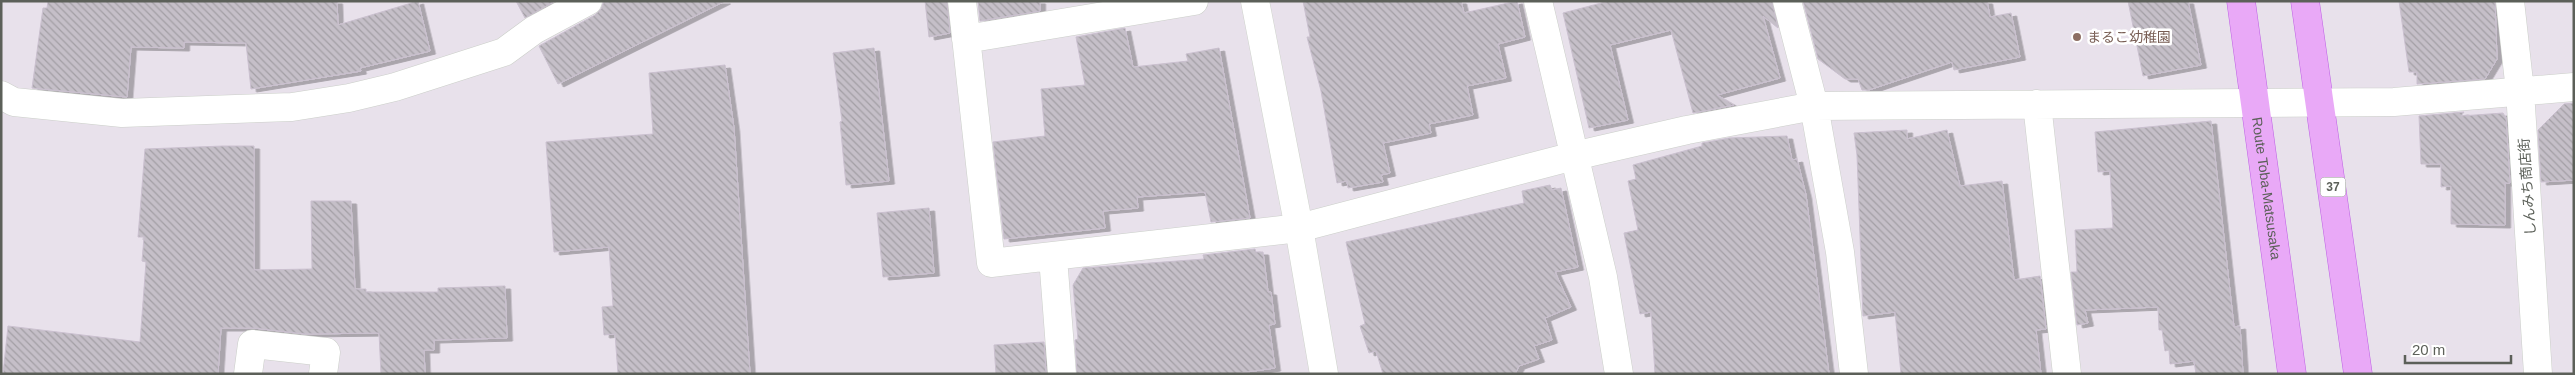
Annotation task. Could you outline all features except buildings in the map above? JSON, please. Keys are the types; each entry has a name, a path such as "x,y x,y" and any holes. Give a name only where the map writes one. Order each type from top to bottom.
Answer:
{"main road":[{"name":"Route Toba-Matsusaka","path":"2241,1 2292,374"},
{"name":"37","path":"2305,1 2321,102 2358,374"}],"street":[{"path":"1,95 14,102 122,113 213,111 311,104 395,87 504,52 534,30 588,1"},
{"path":"962,1 991,262 1053,257 1299,228 1574,156 1687,130 1814,106 2394,102 2574,87"},
{"path":"966,39 1194,1"},
{"path":"1256,1 1299,228 1324,374"},
{"path":"1538,1 1603,278 1619,374"},
{"path":"1786,1 1814,106 1840,252 1854,374"},
{"name":"しんみち商店街","path":"2510,1 2520,91 2538,374"},
{"path":"2037,104 2066,374"},
{"path":"1053,257 1062,374"},
{"path":"248,374 252,344 326,352 323,374"}],"place":[{"name":"まるこ幼稚園","path":"2077,37"}]}
